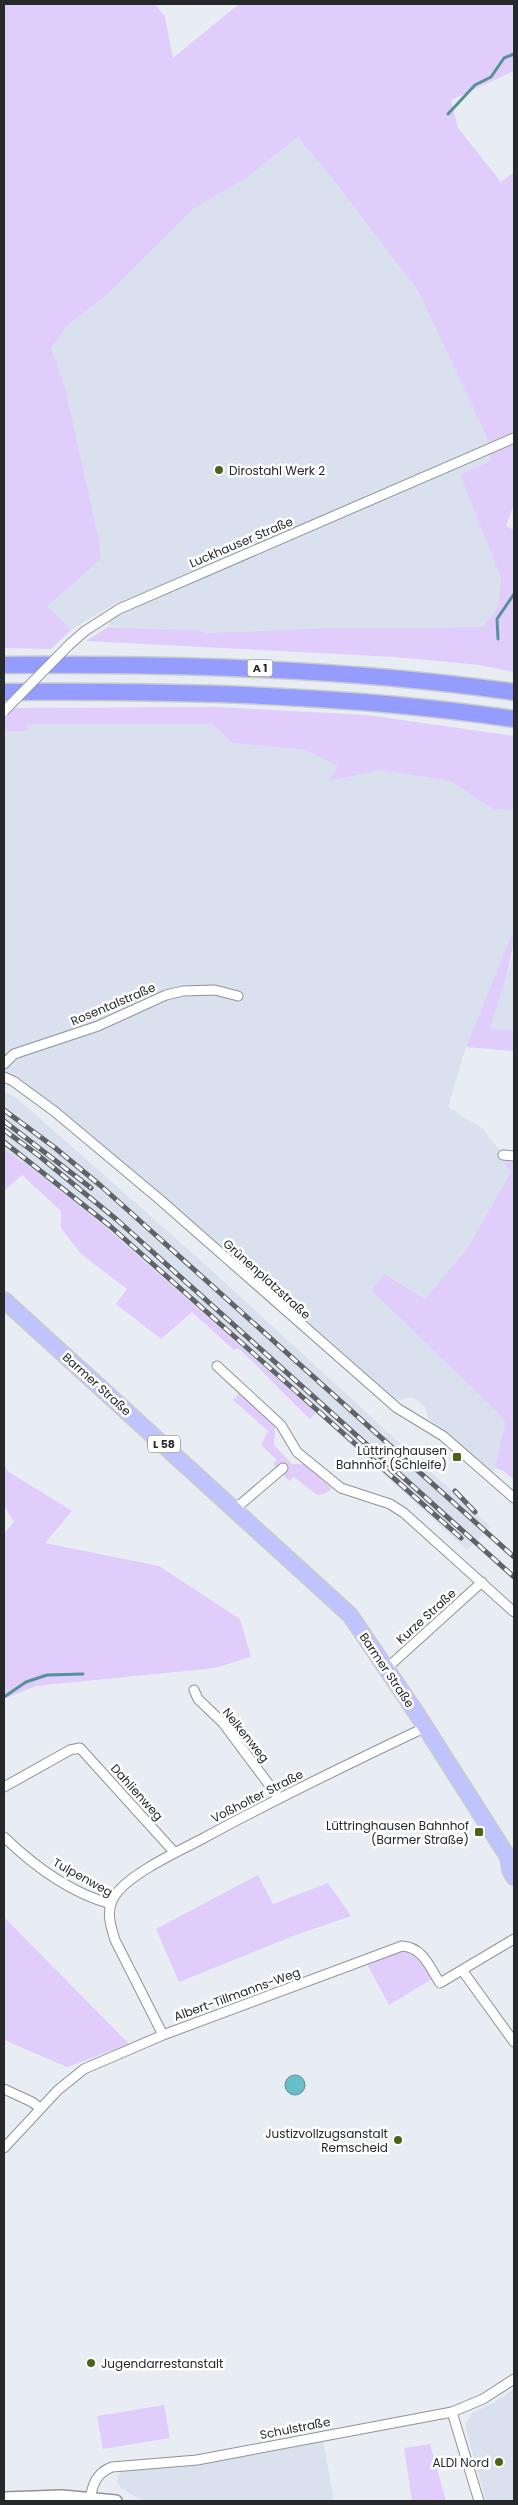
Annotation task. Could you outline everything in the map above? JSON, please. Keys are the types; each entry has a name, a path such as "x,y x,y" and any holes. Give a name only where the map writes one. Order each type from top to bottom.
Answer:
{"highway":[{"name":"A 1","path":"4,665 250,667 436,681 514,692"},
{"name":"A 1","path":"4,692 242,694 433,708 514,719"}],"main road":[{"name":"Barmer Straße","path":"4,1300 350,1615 426,1727 511,1859 510,1870 514,1877"}],"street":[{"name":"Luckhauser Straße","path":"4,711 70,644 85,631 119,609 514,438"},
{"name":"Rosentalstraße","path":"4,1064 14,1054 98,1026 166,995 183,990 215,990 238,996"},
{"name":"Grünenplatzstraße","path":"4,1077 13,1081 54,1111 151,1192 397,1408 443,1436 514,1498"},
{"path":"503,1155 514,1156"},
{"path":"217,1366 281,1425 297,1452 341,1488 390,1504 404,1513 514,1612"},
{"path":"235,1509 283,1468"},
{"name":"Kurze Straße","path":"387,1668 482,1582"},
{"name":"Nelkenweg","path":"194,1690 198,1700 223,1723 279,1798"},
{"name":"Voßholter Straße","path":"111,1904 117,1893 126,1884 174,1853 279,1798 426,1727"},
{"name":"Dahlienweg","path":"4,1787 70,1750 80,1748 174,1853"},
{"name":"Tulpenweg","path":"4,1838 32,1861 68,1885 93,1899 111,1904 109,1919 115,1940 162,2035"},
{"path":"514,1938 462,1970 514,2042"},
{"name":"Albert-Tillmanns-Weg","path":"4,2148 40,2108 77,2073 162,2035 402,1946 411,1947 419,1951 440,1983 462,1970"},
{"path":"4,2090 32,2102 40,2108"},
{"name":"Schulstraße","path":"90,2500 95,2478 112,2467 197,2460 452,2412 483,2398 514,2379"},
{"path":"452,2412 479,2501"},
{"path":"4,2498 42,2496 116,2501"}],"shaded area":[{"path":"4,4 155,4 165,17 173,58 239,4 514,4 514,71 451,100 458,128 501,182 514,172 514,504 506,526 514,530 514,672 480,665 395,657 86,641 108,627 199,630 205,633 331,628 483,627 498,607 501,578 460,475 491,460 485,433 418,291 339,187 298,137 245,179 194,208 109,293 68,325 51,348 65,387 99,540 101,559 47,606 71,630 51,649 4,648"},
{"name":"Dirostahl Werk 2","path":"298,137 339,187 418,291 485,433 491,460 460,475 501,578 498,607 483,627 331,628 205,633 199,630 108,626 119,601 71,630 46,606 101,559 99,540 65,387 51,348 68,325 109,293 194,207 245,179"},
{"path":"218,707 367,715 514,736 514,810 493,809 450,781 381,770 329,781 338,766 305,750 232,743 212,724 27,724 28,731 4,732 4,708"},
{"path":"26,724 212,724 232,743 305,750 338,766 330,781 381,770 450,781 493,809 514,810 514,937 512,935 466,1047 448,1107 482,1128 502,1153 507,1161 504,1164 511,1172 467,1249 425,1299 386,1274 371,1290 501,1416 505,1425 495,1469 491,1475 428,1418 425,1407 413,1397 392,1401 176,1207 37,1092 4,1072 4,732 27,731"},
{"path":"512,934 512,952 509,965 490,1029 514,1030 514,1051 466,1047"},
{"path":"514,952 514,1030 490,1029"},
{"path":"4,1091 19,1100 208,1267 491,1527 467,1550 301,1399 105,1227 53,1184 4,1149"},
{"path":"4,1149 53,1184 105,1227 316,1413 310,1419 238,1348 234,1350 192,1312 161,1339 116,1304 127,1289 80,1253 61,1228 61,1211 22,1175 4,1191"},
{"path":"507,1161 514,1162 514,1480 504,1471 495,1468 505,1424 501,1416 371,1290 385,1274 425,1299 467,1249 511,1172 504,1164"},
{"path":"239,1393 275,1425 274,1445 292,1464 306,1464 332,1489 324,1494 317,1495 294,1477 289,1481 273,1464 277,1460 261,1445 268,1431 233,1400"},
{"path":"4,1465 9,1472 72,1511 45,1543 159,1566 240,1619 251,1657 215,1668 36,1686 4,1699 4,1533 14,1522 4,1506"},
{"path":"258,1875 273,1904 328,1883 351,1916 293,1936 179,1982 156,1929"},
{"path":"4,1917 129,2044 67,2067 4,2040"},
{"path":"402,1950 417,1957 427,1969 432,1979 389,2005 367,1964"},
{"name":"ALDI Nord","path":"514,2389 514,2501 486,2501 465,2425 472,2413 495,2402"},
{"path":"164,2405 170,2438 103,2449 97,2416"},
{"path":"323,2440 334,2501 144,2501 122,2489 117,2482 118,2475 123,2470 194,2465"},
{"path":"430,2444 446,2501 412,2501 404,2448"}],"water":[{"path":"295,2075 302,2078 305,2085 302,2092 295,2095 288,2092 285,2085 288,2078"}],"waterway":[{"path":"448,114 475,85 491,77 504,58 514,54"},
{"path":"498,639 497,619 514,594"},
{"path":"4,1697 26,1682 47,1675 83,1674"}],"railway":[{"path":"4,1110 54,1147 101,1186 514,1557"},
{"path":"4,1121 91,1188"},
{"path":"4,1130 38,1155 116,1219 514,1577"},
{"path":"4,1142 110,1226 461,1538"},
{"path":"455,1491 475,1512"}],"place":[{"name":"Dirostahl Werk 2","path":"219,470"},
{"name":"Lüttringhausen Bahnhof (Schleife)","path":"457,1457"},
{"name":"Lüttringhausen Bahnhof (Barmer Straße)","path":"479,1832"},
{"name":"Justizvollzugsanstalt Remscheid","path":"398,2140"},
{"name":"Jugendarrestanstalt","path":"91,2363"},
{"name":"ALDI Nord","path":"499,2462"}]}
